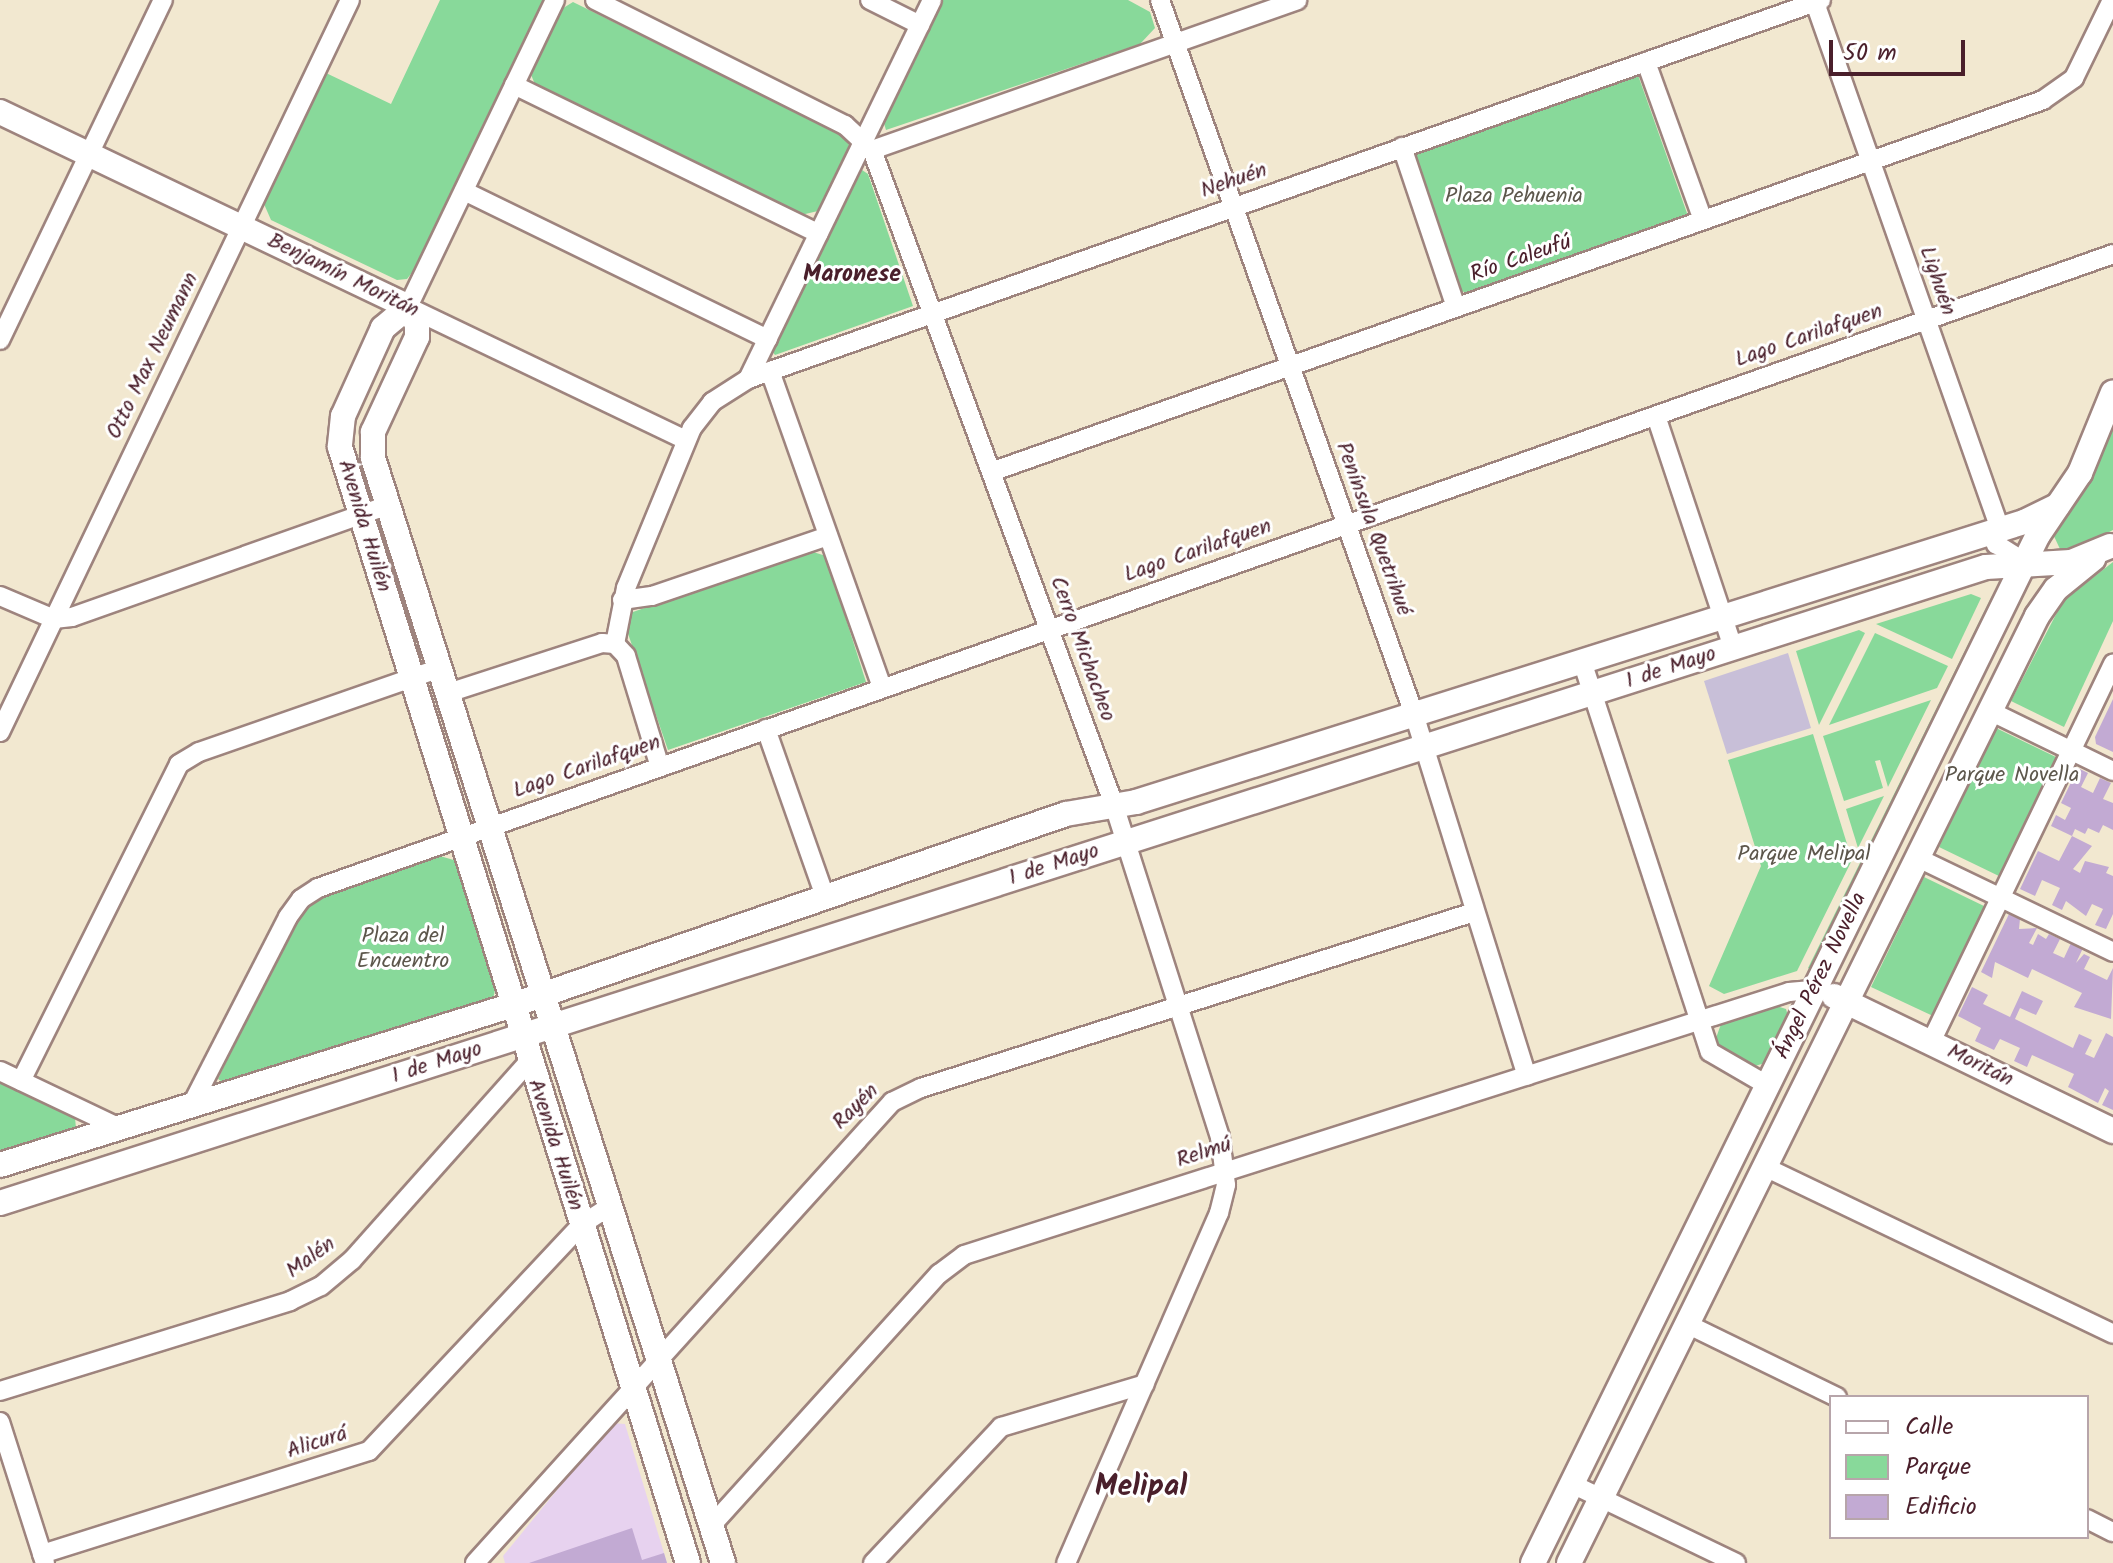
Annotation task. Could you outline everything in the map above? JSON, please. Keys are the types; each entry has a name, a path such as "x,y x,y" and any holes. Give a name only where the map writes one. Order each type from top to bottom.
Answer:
{"main road":[{"name":"Benjamín Moritán","path":"0,112 408,307"},
{"name":"Avenida Huilén","path":"688,1563 510,1006 340,447 340,424 383,328 408,307 417,325 417,337 371,440 388,505 723,1563"},
{"name":"Ángel Pérez Novella","path":"1533,1563 2025,562 2080,473 2113,392"},
{"path":"2094,437 2113,411"},
{"name":"1 de Mayo","path":"0,1165 510,1006 1066,814 1114,805 1414,714 2000,529 2057,506"},
{"name":"1 de Mayo","path":"0,1203 1986,567 2025,562 2071,562 2112,545"},
{"name":"Ángel Pérez Novella","path":"1569,1563 2045,602 2112,545"},
{"path":"1814,990 1847,1001"},
{"name":"Moritán","path":"1847,1001 2113,1131"}],"street":[{"path":"0,340 163,0"},
{"name":"Otto Max Neumann","path":"0,732 350,0"},
{"path":"408,307 555,0"},
{"path":"595,0 845,125 868,145"},
{"path":"870,0 920,25"},
{"path":"748,379 819,234 868,145 932,0"},
{"path":"868,145 1297,0"},
{"name":"Río Caleufú","path":"991,472 2043,100 2066,87 2112,0"},
{"name":"Península Quetrihué","path":"1159,1 1414,714 1421,748 1527,1076"},
{"name":"Nehuén","path":"615,644 622,600 686,440 705,409 748,379 1817,1"},
{"name":"Lighuén","path":"1817,1 2000,529 1998,546 2025,562"},
{"path":"1646,62 1703,220"},
{"path":"514,85 819,234"},
{"name":"Cerro Michacheo","path":"868,145 1114,805 1179,1006 1226,1171"},
{"path":"1402,147 1456,307"},
{"path":"464,191 768,339"},
{"name":"Lago Carilafquen","path":"191,1106 301,899 460,841 490,827 2113,254"},
{"name":"Benjamín Moritán","path":"408,307 686,440"},
{"path":"770,371 882,688"},
{"path":"1656,416 1733,648"},
{"path":"0,596 54,619 80,615 388,505"},
{"path":"622,600 652,596 828,536"},
{"path":"448,693 602,643 615,644 624,652 660,767"},
{"path":"1582,661 1699,1021 1715,1058 1767,1085"},
{"path":"1931,1042 2113,663"},
{"path":"21,1081 164,784 179,764 199,752 440,668"},
{"path":"1990,711 2113,771"},
{"path":"766,729 825,897"},
{"path":"1918,858 2113,952"},
{"name":"Rayén","path":"475,1563 892,1102 909,1092 1474,912"},
{"name":"Relmú","path":"711,1526 955,1260 1789,992 1814,990"},
{"name":"Malén","path":"0,1391 290,1301 321,1286 352,1260 529,1061"},
{"path":"0,1071 120,1128"},
{"path":"1765,1167 2113,1334"},
{"path":"1066,1563 1219,1213 1226,1171"},
{"name":"Alicurá","path":"43,1558 369,1451 581,1225 610,1206"},
{"path":"1687,1324 1833,1395"},
{"path":"873,1563 1001,1427 1145,1384"},
{"path":"0,1422 43,1558"},
{"path":"0,1478 11,1457"},
{"path":"1572,1484 1736,1563"},
{"path":"2089,1520 2113,1532"}],"shaded area":[{"path":"1788,653 1811,728 1727,754 1704,681"},
{"path":"612,1423 625,1424 667,1563 505,1563 503,1556"}],"green space":[{"path":"440,0 544,0 417,266 407,279 397,280 271,220 264,204 326,73 391,104"},
{"path":"941,0 1128,0 1150,12 1155,28 1140,44 886,130 883,120"},
{"path":"573,2 848,138 849,146 818,211 801,215 536,87 530,72 560,10"},
{"name":"Plaza Pehuenia","path":"1638,75 1688,216 1469,293 1460,291 1415,159 1418,151"},
{"path":"862,170 868,174 913,306 775,355 772,351"},
{"path":"2113,422 2113,530 2072,551 2060,549 2052,532"},
{"path":"810,551 826,556 866,682 668,750 625,625 630,613"},
{"name":"Parque Novella","path":"2113,562 2113,621 2064,727 2011,701 2063,601"},
{"path":"1971,594 1981,598 1952,659 1876,624"},
{"path":"1992,596 1996,598 1811,970 1808,968"},
{"path":"1859,630 1865,633 1819,725 1796,651"},
{"path":"1875,633 1948,666 1937,688 1829,725"},
{"name":"Parque Melipal","path":"1931,700 1888,787 1880,760 1875,761 1883,788 1844,801 1823,736"},
{"name":"Parque Novella","path":"1996,728 2060,759 2003,878 1939,847"},
{"name":"Parque Melipal","path":"1813,734 1852,860 1797,971 1724,994 1709,986 1761,866 1728,760"},
{"name":"Parque Melipal","path":"1884,796 1858,848 1846,809"},
{"name":"Plaza del Encuentro","path":"440,856 457,861 496,986 493,999 224,1083 218,1079 299,910 317,897"},
{"path":"1924,877 1986,907 1933,1016 1871,987"},
{"path":"1776,1006 1786,1009 1788,1016 1765,1063 1755,1066 1722,1051 1716,1038 1721,1024"},
{"path":"0,1082 75,1117 76,1129 0,1154"}],"building":[{"path":"2113,699 2113,752 2096,744 2095,737"},
{"path":"2078,768 2088,773 2081,787 2093,793 2100,778 2111,783 2103,799 2113,803 2113,830 2103,825 2099,833 2088,828 2085,834 2075,829 2072,836 2051,826 2056,815 2065,820 2071,808 2061,803"},
{"path":"2072,836 2092,846 2073,869 2080,873 2085,861 2109,867 2106,873 2113,876 2113,914 2106,929 2095,925 2103,909 2092,904 2086,916 2066,901 2062,910 2052,905 2060,888 2042,880 2035,896 2020,889 2038,851 2059,861"},
{"path":"2009,914 2020,919 2019,929 2037,928 2029,943 2033,945 2038,934 2046,939 2049,934 2060,939 2053,953 2064,958 2071,943 2083,948 2076,963 2084,954 2090,957 2084,969 2107,980 2113,968 2111,1019 2074,1007 2082,993 2032,969 2028,978 1995,962 1992,978 1981,972"},
{"path":"1972,987 1988,995 1983,1004 2010,1017 2022,991 2043,1001 2036,1015 2020,1008 2015,1019 2073,1048 2079,1034 2092,1040 2085,1054 2094,1058 2106,1033 2113,1037 2113,1110 2102,1105 2109,1091 2105,1088 2098,1103 2068,1087 2074,1074 2032,1055 2027,1067 2014,1061 2020,1048 2000,1039 1994,1050 1975,1041 1981,1028 1958,1016"},
{"path":"632,1528 642,1560 664,1553 667,1563 529,1563"}],"district":[{"name":"Maronese","path":"852,275"},
{"name":"Melipal","path":"1141,1487"}]}
